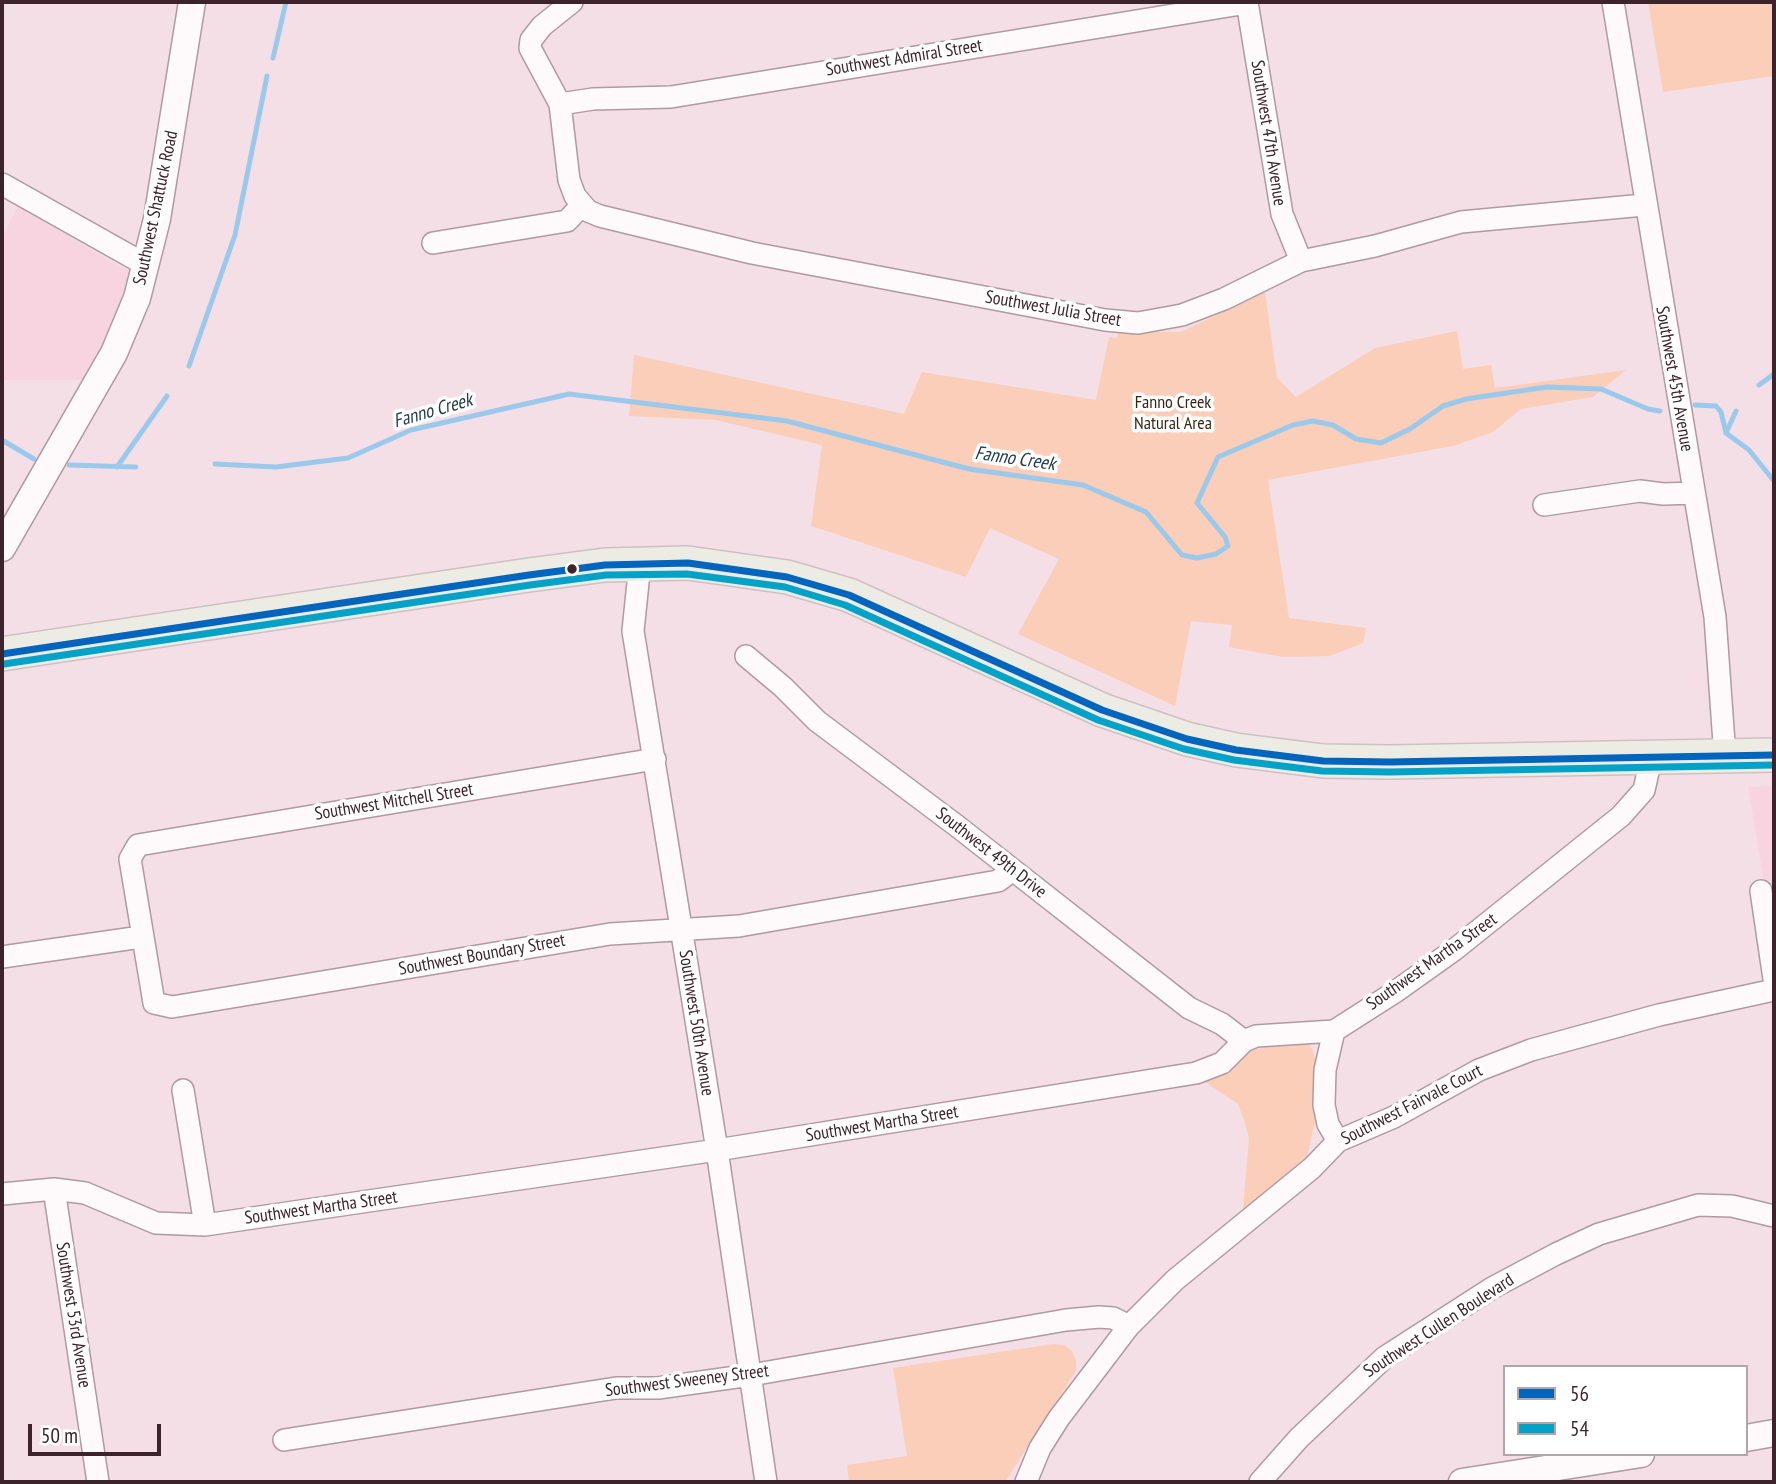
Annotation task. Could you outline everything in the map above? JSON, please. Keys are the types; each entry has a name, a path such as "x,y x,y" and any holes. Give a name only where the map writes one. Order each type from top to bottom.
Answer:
{"main road":[{"path":"2,654 516,577 640,563 726,567 786,578 849,594 1102,710 1188,739 1236,750 1323,761 1379,762 1774,755"}],"street":[{"name":"Southwest Shattuck Road","path":"2,548 114,353 137,298 169,148 192,2"},
{"path":"433,243 566,221 582,205 569,180 560,104 531,52 530,43 542,26 572,2"},
{"name":"Southwest Admiral Street","path":"560,104 593,99 671,97 1247,2"},
{"name":"Southwest 47th Avenue","path":"1247,2 1282,214 1301,261"},
{"name":"Southwest 45th Avenue","path":"1613,2 1644,205 1715,617 1725,757"},
{"path":"2,184 146,265"},
{"name":"Southwest Julia Street","path":"582,205 600,216 752,253 1124,323 1156,322 1204,308 1301,261 1375,246 1477,219 1644,205"},
{"path":"1544,505 1640,491 1663,494 1694,493"},
{"name":"Southwest 50th Avenue","path":"640,563 633,631 717,1150 766,1482"},
{"name":"Southwest 49th Drive","path":"746,656 783,687 817,721 1189,1008 1222,1024 1244,1041"},
{"name":"Southwest Mitchell Street","path":"134,848 146,842 655,759"},
{"name":"Southwest Martha Street","path":"1334,1031 1454,950 1621,816 1644,790 1651,759"},
{"name":"Southwest Boundary Street","path":"134,848 130,859 151,996 154,1003 164,1007 457,961 573,939 739,926 991,882 1006,877 1013,870"},
{"path":"1761,891 1774,979"},
{"path":"2,957 141,937"},
{"name":"Southwest Fairvale Court","path":"1026,1482 1040,1448 1059,1418 1129,1326 1175,1280 1312,1168 1338,1141 1394,1118 1479,1070 1531,1050 1659,1015 1774,990"},
{"path":"1244,1041 1256,1036 1334,1031 1325,1070 1324,1105 1328,1124 1338,1141"},
{"name":"Southwest Martha Street","path":"2,1194 54,1189 85,1193 156,1223 205,1225 717,1150 1183,1076 1222,1063 1244,1041"},
{"path":"183,1090 205,1225"},
{"name":"Southwest 53rd Avenue","path":"54,1189 98,1482"},
{"name":"Southwest Cullen Boulevard","path":"1260,1482 1299,1438 1385,1357 1492,1288 1535,1265 1599,1234 1685,1207 1732,1206 1774,1216"},
{"name":"Southwest Sweeney Street","path":"284,1440 616,1388 658,1388 751,1375 1066,1320 1113,1318 1129,1326"},
{"path":"1748,1438 1774,1433"},
{"path":"1462,1482 1628,1456"}],"shaded area":[{"path":"18,207 130,272 119,316 87,380 2,380 2,238"},
{"path":"1774,786 1774,892 1766,893 1748,787"}],"green space":[{"path":"1648,2 1774,2 1774,76 1663,92"},
{"name":"Fanno Creek Natural Area","path":"1265,292 1277,378 1296,397 1375,348 1457,331 1463,369 1491,365 1495,388 1626,370 1593,397 1521,409 1493,432 1453,446 1268,480 1289,618 1366,628 1363,643 1330,656 1283,657 1229,647 1232,625 1191,621 1175,706 1018,634 1059,559 990,528 966,577 811,526 822,445 716,420 629,416 634,355 904,414 922,372 1096,400 1109,337 1117,338 1118,331 1181,332"},
{"path":"1305,1042 1312,1048 1316,1061 1313,1098 1316,1119 1307,1157 1291,1177 1243,1209 1249,1138 1244,1120 1238,1104 1202,1080 1243,1054 1273,1043"},
{"path":"1053,1344 1064,1345 1072,1351 1076,1371 1005,1482 849,1482 847,1465 907,1456 893,1368"}],"waterway":[{"path":"273,58 286,2"},
{"path":"189,366 235,235 267,76"},
{"path":"1759,385 1774,374"},
{"name":"Fanno Creek","path":"215,464 276,467 348,458 411,430 569,394 787,421 969,469 1083,485 1146,512 1182,555 1197,558 1216,554 1228,546 1225,537 1197,503 1218,457 1293,425 1313,421 1333,425 1356,439 1381,443 1410,429 1443,406 1466,399 1547,387 1601,389 1648,409 1660,411"},
{"path":"117,467 167,396"},
{"name":"Fanno Creek","path":"1695,405 1716,406 1721,412 1726,433 1749,450 1774,481"},
{"path":"1726,433 1736,411"},
{"name":"Fanno Creek","path":"2,440 34,459"},
{"name":"Fanno Creek","path":"69,465 136,467"}],"transit line":[{"name":"56","path":"2,654 529,575 605,565 688,563 787,577 849,595 1102,710 1187,739 1236,750 1323,761 1390,762 1774,755"},
{"name":"54","path":"4,664 530,585 606,575 687,574 785,587 845,605 1098,720 1184,749 1234,760 1322,771 1390,772 1774,765"}]}
